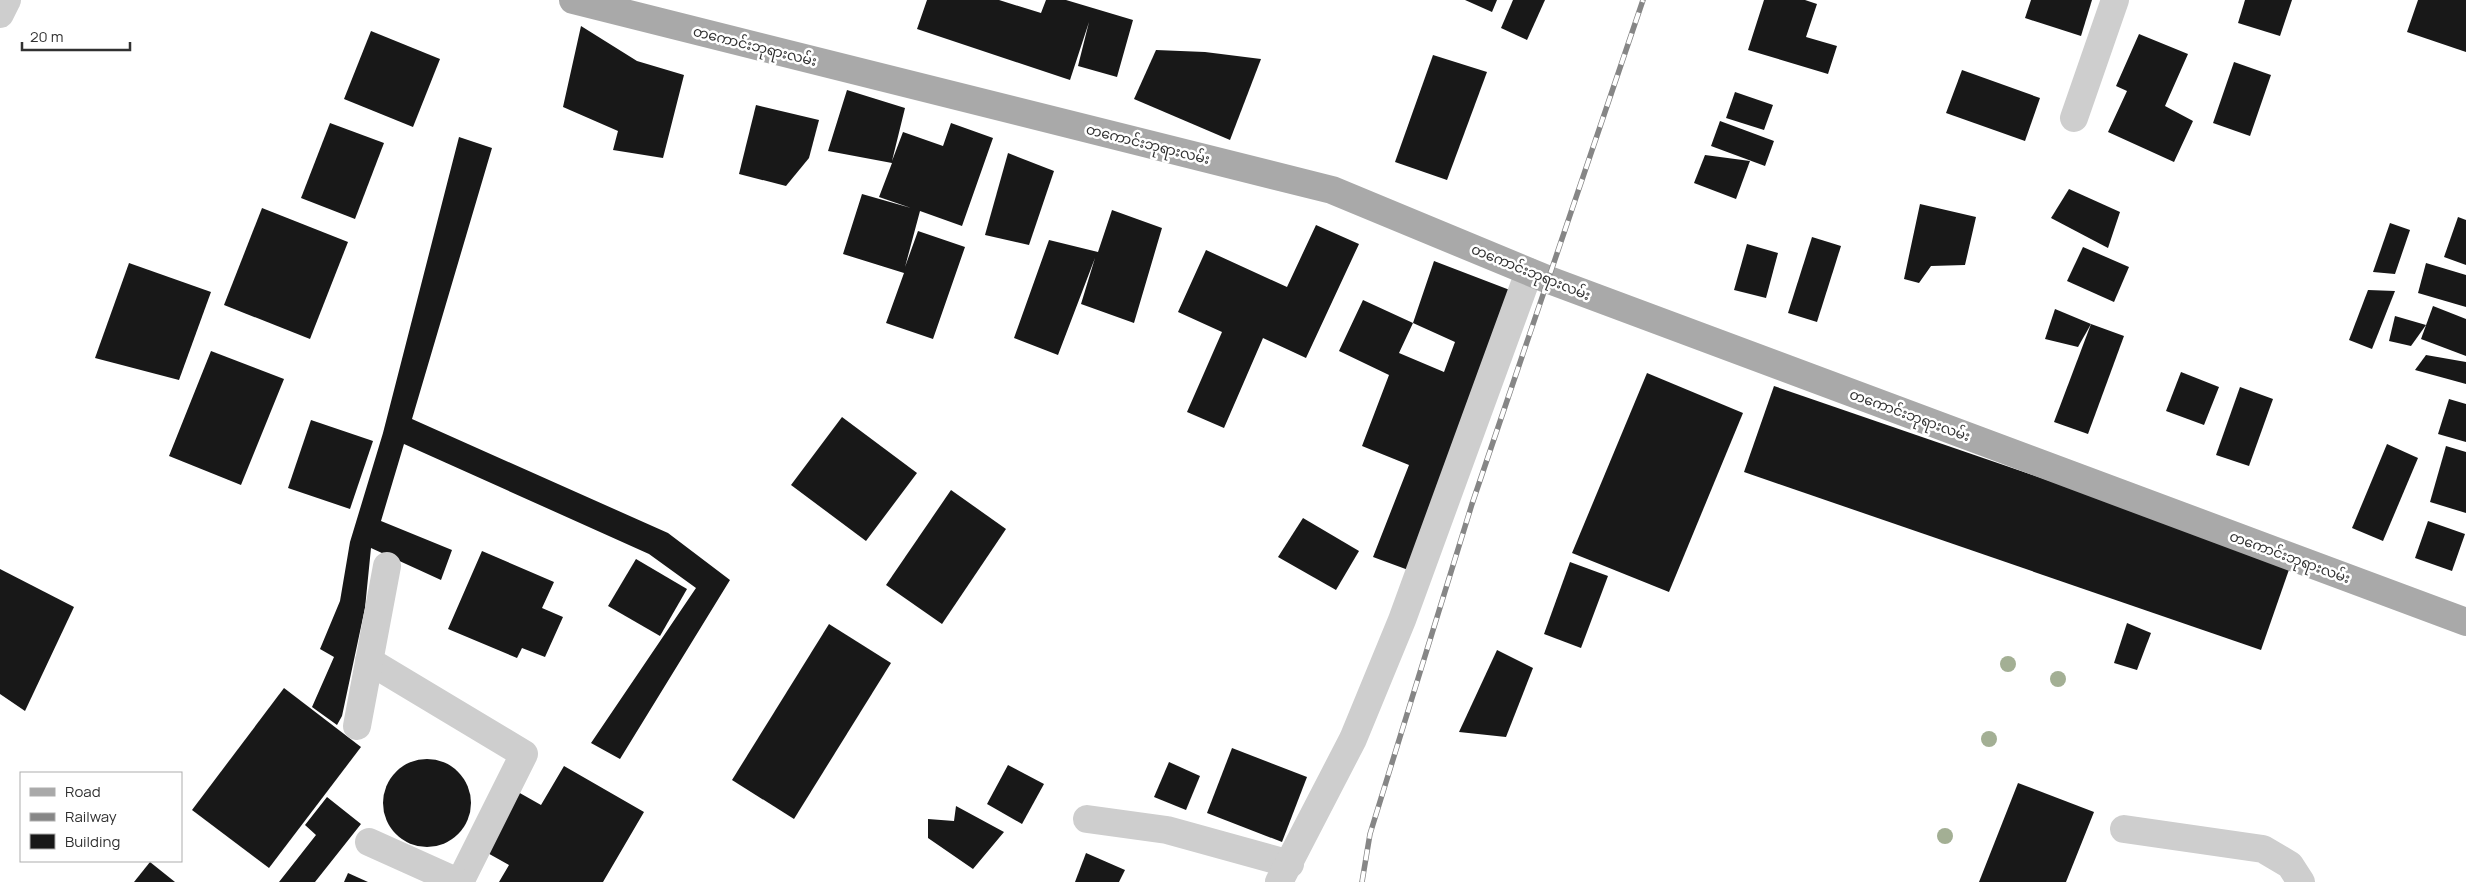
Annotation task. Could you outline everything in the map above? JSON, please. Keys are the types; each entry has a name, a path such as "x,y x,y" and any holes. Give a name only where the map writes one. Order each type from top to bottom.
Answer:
{"main road":[{"name":"တကောင်းဘုရားလမ်း","path":"573,0 1332,190 1529,272 2465,618"}],"street":[{"path":"0,14 7,0"},
{"path":"2074,118 2115,0"},
{"path":"1087,819 1167,830 1285,873 1353,739 1402,620 1529,272"},
{"path":"357,726 387,566"},
{"path":"369,661 524,754 459,882 369,842"},
{"path":"2124,829 2263,849 2290,865 2301,882"}],"building":[{"path":"927,0 999,0 1041,13 1046,0 1066,0 1133,20 1117,77 1078,66 1089,22 1070,80 917,29"},
{"path":"1465,0 1497,0 1492,12"},
{"path":"1513,0 1545,0 1527,40 1501,28"},
{"path":"1764,0 1805,0 1817,4 1806,37 1837,46 1828,74 1748,50"},
{"path":"2031,0 2092,0 2081,36 2025,18"},
{"path":"2245,0 2292,0 2280,36 2238,23"},
{"path":"2418,0 2466,0 2466,52 2407,32"},
{"path":"581,26 637,61 684,75 663,158 613,150 618,131 563,107"},
{"path":"371,31 440,59 413,127 344,99"},
{"path":"2139,34 2188,54 2165,106 2193,121 2174,162 2108,132 2127,91 2116,86"},
{"path":"1156,50 1205,52 1261,59 1230,140 1134,99"},
{"path":"1433,55 1487,72 1447,180 1395,162"},
{"path":"2234,62 2271,75 2250,136 2213,123"},
{"path":"1962,70 2040,98 2025,141 1946,113"},
{"path":"847,90 905,108 892,161 903,132 943,146 951,123 993,138 962,226 920,211 905,267 918,231 965,247 933,339 886,323 904,273 843,254 862,194 911,208 879,197 892,163 828,151"},
{"path":"1735,92 1773,105 1764,130 1726,118"},
{"path":"756,105 819,120 809,158 786,186 739,174"},
{"path":"1720,121 1774,141 1765,166 1711,146"},
{"path":"330,123 384,143 355,219 301,198"},
{"path":"459,137 492,148 412,419 668,533 730,580 620,759 591,743 696,588 649,554 404,444 381,521 452,550 441,580 371,548 365,608 342,716 337,725 312,707 334,657 320,649 340,601 350,542 383,433"},
{"path":"1008,153 1054,171 1029,245 985,235"},
{"path":"1705,155 1750,161 1736,199 1694,183"},
{"path":"2069,189 2120,212 2108,248 2051,218"},
{"path":"1920,204 1976,217 1965,265 1931,266 1919,283 1904,279"},
{"path":"262,208 348,242 310,339 224,305"},
{"path":"1112,210 1162,228 1134,323 1081,304 1095,258 1058,355 1014,338 1049,240 1098,252"},
{"path":"2458,217 2466,220 2466,265 2444,257"},
{"path":"2390,223 2410,230 2395,274 2373,272"},
{"path":"1316,225 1359,244 1306,358 1263,338 1224,428 1187,412 1222,332 1178,312 1206,250 1287,287"},
{"path":"1812,237 1841,246 1817,322 1788,313"},
{"path":"1747,244 1778,253 1766,298 1734,290"},
{"path":"2083,247 2129,267 2114,302 2067,281"},
{"path":"1434,261 1515,292 1411,571 1373,557 1409,465 1362,446 1389,375 1339,351 1363,300 1413,323","holes":["1413,323 1455,342 1444,372 1399,353"]},
{"path":"129,263 211,292 179,380 95,358"},
{"path":"2426,263 2466,275 2466,307 2418,293"},
{"path":"2368,290 2395,291 2372,349 2349,340"},
{"path":"2433,306 2466,319 2466,356 2421,339"},
{"path":"2055,309 2091,324 2078,347 2045,339"},
{"path":"2395,316 2426,325 2411,346 2389,341"},
{"path":"2091,324 2124,336 2088,434 2054,422"},
{"path":"211,351 284,379 241,485 169,456"},
{"path":"2426,355 2466,362 2466,384 2415,370"},
{"path":"2181,372 2219,387 2204,425 2166,411"},
{"path":"1647,373 1743,413 1669,592 1572,553"},
{"path":"1774,386 2291,564 2261,650 1744,472"},
{"path":"2240,387 2273,399 2249,466 2216,455"},
{"path":"2449,399 2466,404 2466,442 2438,434"},
{"path":"842,417 917,473 866,541 791,485"},
{"path":"311,420 373,441 350,509 288,488"},
{"path":"2387,444 2418,458 2383,541 2352,528"},
{"path":"2446,446 2466,452 2466,513 2430,502"},
{"path":"951,490 1006,529 942,624 886,585"},
{"path":"1303,518 1359,551 1336,590 1278,557"},
{"path":"2428,521 2465,534 2452,571 2415,558"},
{"path":"482,551 554,582 542,608 563,617 545,657 522,648 517,658 448,629"},
{"path":"636,559 687,589 660,636 608,606"},
{"path":"1570,562 1608,576 1581,648 1544,634"},
{"path":"0,569 74,607 25,711 0,694"},
{"path":"2127,623 2151,633 2137,670 2114,663"},
{"path":"829,624 891,663 794,819 732,780"},
{"path":"1497,650 1533,668 1506,737 1459,732"},
{"path":"284,688 361,747 269,868 192,810"},
{"path":"1232,748 1307,777 1282,842 1207,813"},
{"path":"427,759 444,762 458,772 468,786 471,803 468,820 458,834 444,844 427,847 410,844 396,834 386,820 383,803 386,786 396,772 410,762"},
{"path":"1169,762 1200,776 1186,810 1154,797"},
{"path":"1008,765 1044,784 1022,824 987,804"},
{"path":"564,766 644,812 603,882 499,882 509,865 484,851 518,792 541,805"},
{"path":"2018,783 2094,812 2066,882 1979,882"},
{"path":"327,797 361,824 315,882 279,882 316,835 305,825"},
{"path":"956,806 1004,832 973,869 928,838 928,819 954,821"},
{"path":"1086,853 1125,870 1119,882 1075,882"},
{"path":"150,862 175,882 134,882"},
{"path":"348,873 368,882 344,882"}],"railway":[{"path":"1362,882 1370,834 1472,504 1643,0"}]}
